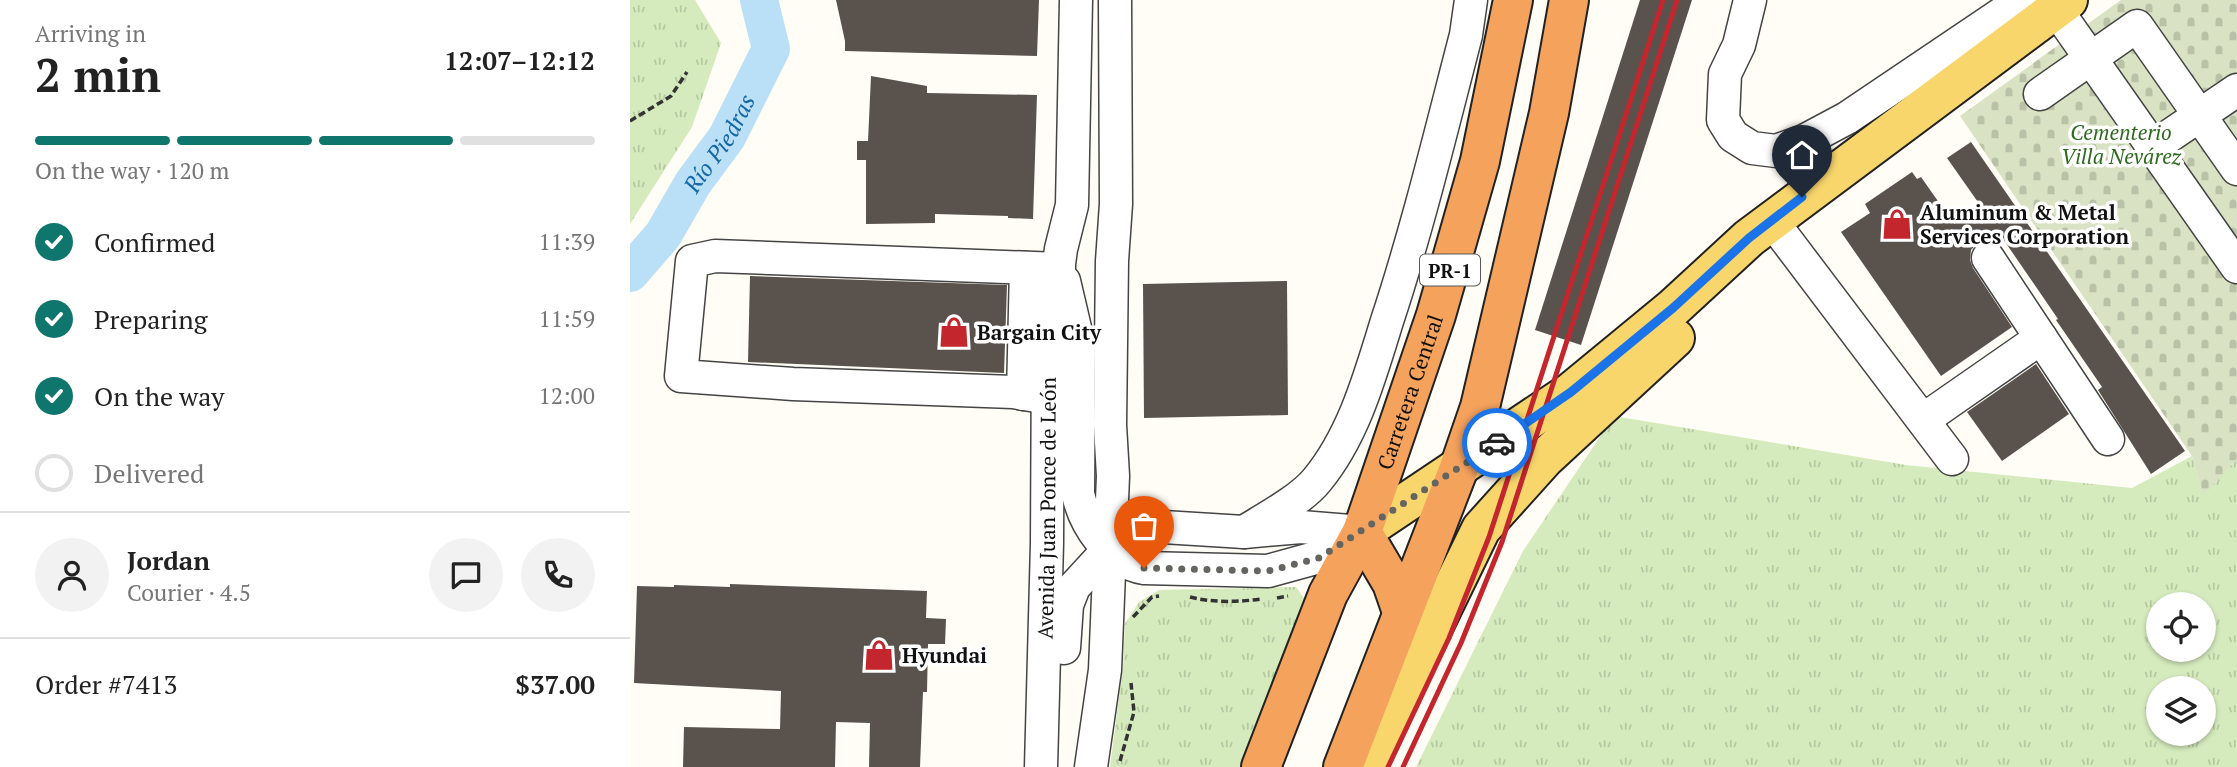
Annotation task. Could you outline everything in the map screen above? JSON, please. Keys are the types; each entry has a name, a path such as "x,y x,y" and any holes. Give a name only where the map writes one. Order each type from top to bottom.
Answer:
{"highway":[{"name":"Carretera Central","path":"1261,767 1328,594 1362,532 1455,256 1480,161 1513,0"},
{"name":"PR-1","path":"1343,767 1480,407 1549,113 1569,0"},
{"path":"1362,532 1392,583 1402,612"}],"main road":[{"path":"1362,532 1571,392 1673,308 1749,238 2049,3"},
{"path":"1365,767 1481,530 1545,458 1681,331 1820,184"}],"street":[{"name":"Avenida Juan Ponce de León","path":"1041,767 1047,543 1035,396 1048,346 1061,249 1072,205 1076,0"},
{"path":"1091,767 1105,670 1113,476 1110,425 1115,0"},
{"path":"1244,532 1276,513 1316,482 1344,442 1404,271 1466,35 1471,0"},
{"path":"1750,0 1739,45 1725,74 1723,120 1734,136 1752,148 1776,151 1804,141 2049,3 2235,261"},
{"path":"1804,141 1847,99 1988,0"},
{"path":"2040,94 2137,26 2237,169"},
{"path":"2153,148 2237,90"},
{"path":"1072,205 1100,203 1114,229"},
{"path":"1778,229 1952,459"},
{"path":"1026,268 1035,396 681,376 692,261 715,256 1059,268 1080,345 1078,495 1082,512 1109,549 1128,565 1144,568 1268,571 1319,558 1362,532"},
{"path":"1988,258 2108,439"},
{"path":"1923,420 2041,338"},
{"path":"1049,767 1061,687 1067,605 1074,587 1109,549 1147,526 1244,532 1301,527 1362,532"}],"path":[{"path":"630,121 671,96 687,72"},
{"path":"1130,628 1133,617 1152,597 1163,595"},
{"path":"1183,595 1202,600 1238,602 1263,599"},
{"path":"1276,598 1288,596"},
{"path":"1118,767 1125,750 1133,712 1130,676"}],"green space":[{"path":"630,0 695,0 721,43 692,127 630,224"},
{"name":"Cementerio Villa Nevárez","path":"2121,0 2237,0 2237,459 2203,496 2192,456 1960,116"},
{"path":"1614,416 1906,465 2132,488 2192,456 2203,495 2237,459 2237,767 1416,767 1523,551"},
{"path":"1296,587 1304,598 1240,767 1110,767 1123,666 1125,624 1139,602 1159,590"}],"building":[{"path":"836,0 1039,0 1037,56 845,51"},
{"path":"1640,0 1692,0 1581,345 1535,330"},
{"path":"871,76 927,86 927,93 1037,95 1033,219 935,214 935,223 866,224 866,160 857,160 857,141 868,141"},
{"path":"1971,142 2185,451 2151,474 2098,390 2102,387 1999,233 1989,240 1977,243 1971,250 1970,260 2012,327 1941,376 1841,232 1870,213 1865,204 1912,172 1917,179 1921,177 1954,224 1980,205 1947,158"},
{"path":"750,276 1007,285 1004,373 748,362"},
{"path":"1287,281 1288,415 1144,418 1143,284"},
{"path":"2036,364 2069,414 2002,461 1967,412"},
{"path":"730,584 927,591 926,618 946,619 945,644 928,644 927,692 923,692 920,767 869,767 870,723 836,722 835,767 683,767 684,727 780,729 781,691 634,683 637,586 730,587"}],"waterway":[{"name":"Río Piedras","path":"630,273 663,235 693,183 727,137 771,49 759,0"}],"railway":[{"path":"1388,767 1449,638 1489,537 1663,0"},
{"path":"1403,767 1461,643 1502,542 1677,0"}],"way so far":[{"path":"1144,568 1268,571 1319,558 1497,443"}],"place":[{"name":"Aluminum & Metal Services Corporation","path":"1897,224"},
{"name":"Bargain City","path":"954,332"},
{"name":"Hyundai","path":"879,655"}],"route":[{"path":"1497,443 1571,392 1673,308 1749,238 1802,197"}]}
